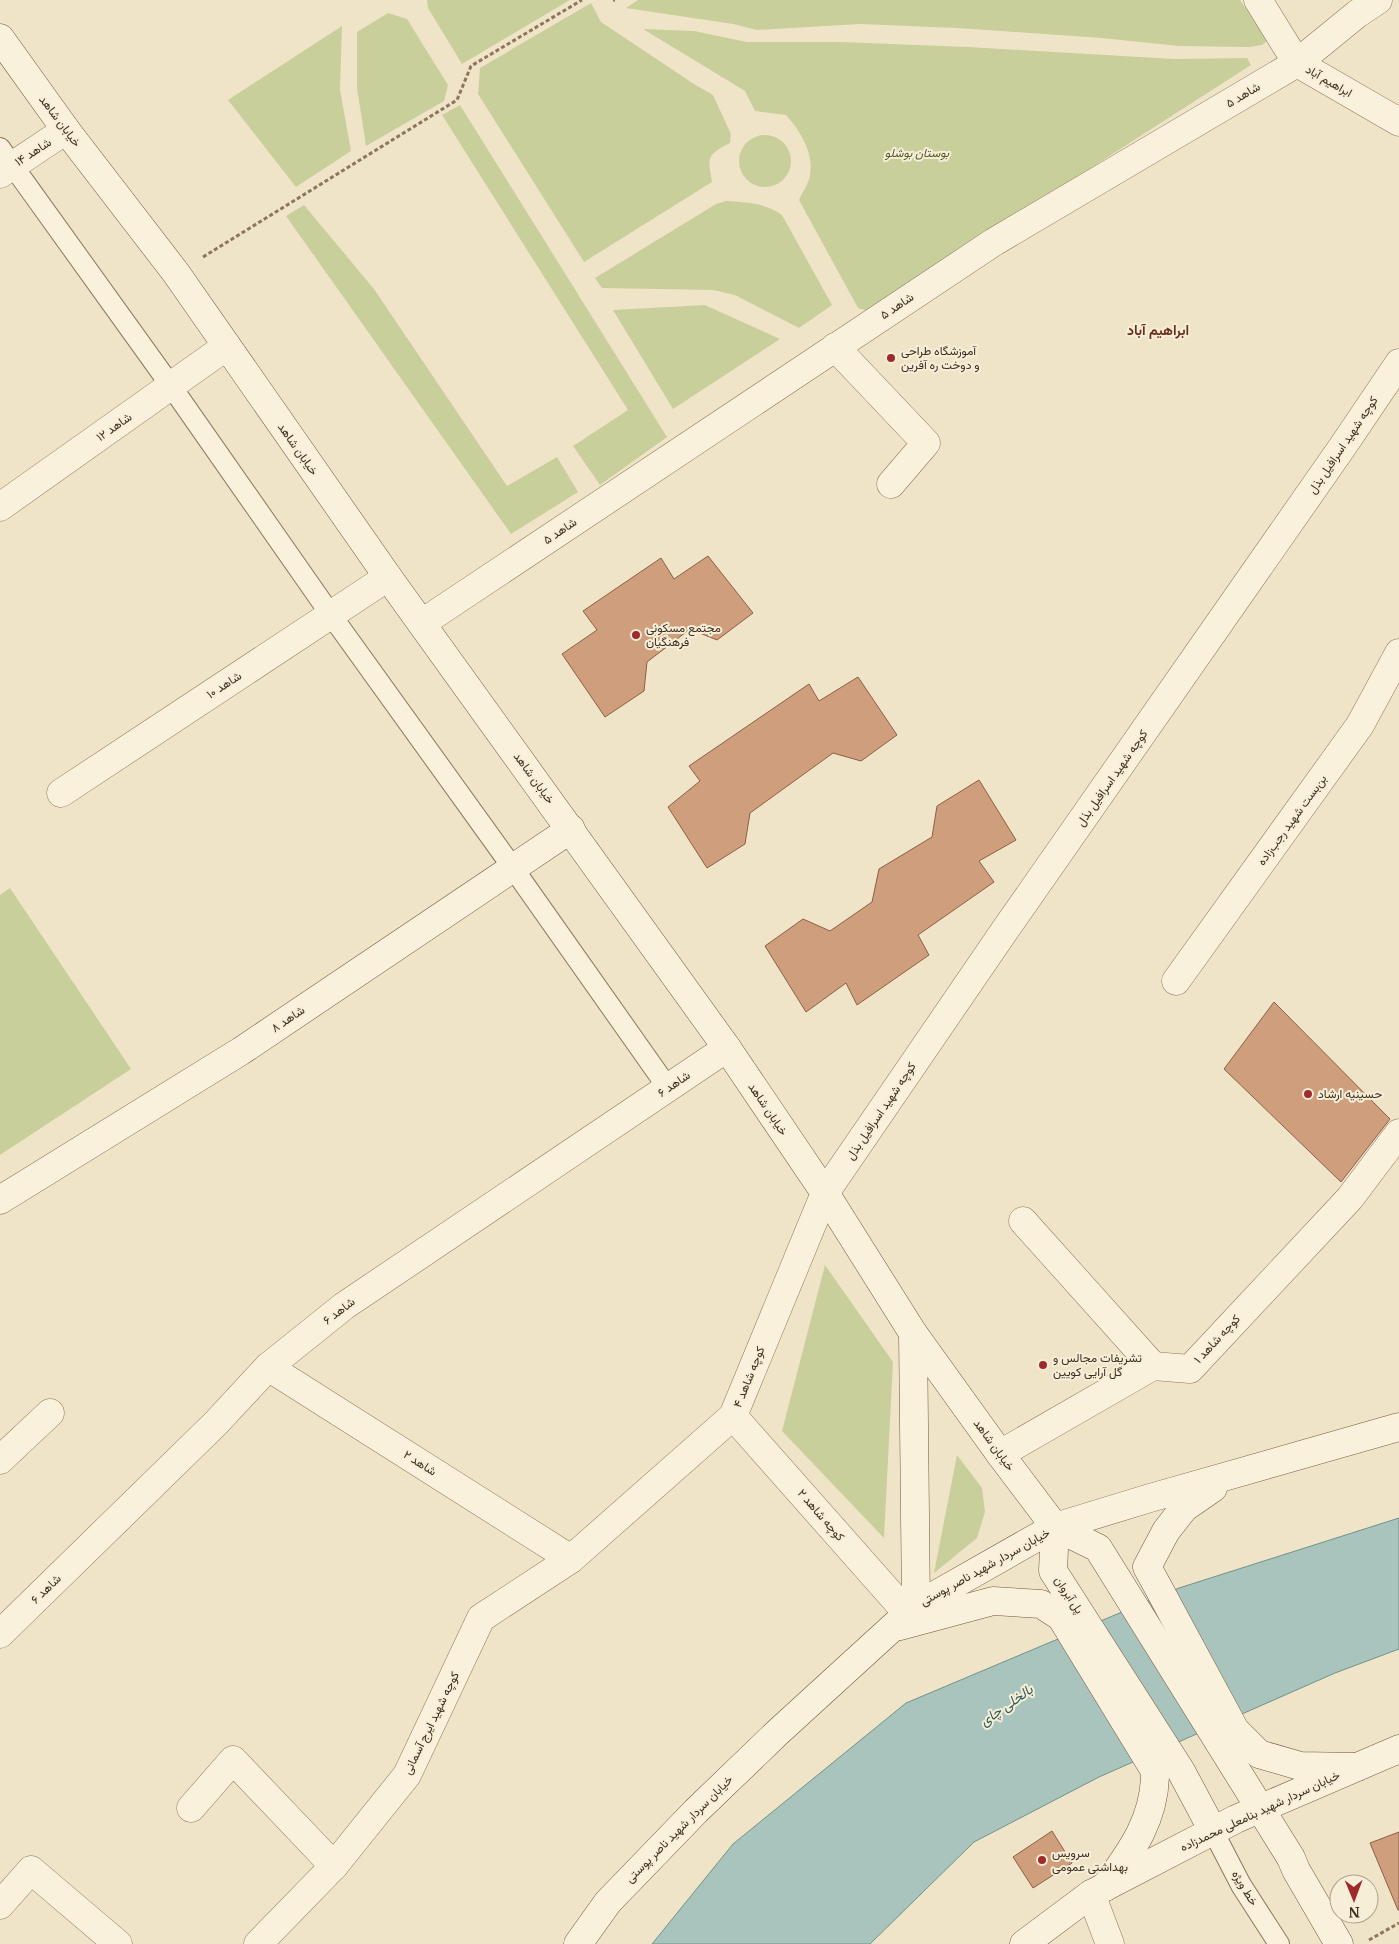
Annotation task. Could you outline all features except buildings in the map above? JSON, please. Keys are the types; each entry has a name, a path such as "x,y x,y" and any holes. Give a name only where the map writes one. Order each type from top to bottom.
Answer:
{"street":[{"name":"ابراهیم آباد","path":"1258,0 1297,63 1399,122"},
{"name":"شاهد ۵","path":"422,623 994,242 1297,63 1361,4"},
{"name":"خیابان شاهد","path":"0,38 66,130 176,273 388,577 727,1048 825,1193 913,1334 1055,1528"},
{"name":"شاهد ۱۴","path":"4,162 66,130"},
{"name":"شاهد ۱۲","path":"0,506 227,346"},
{"path":"835,347 926,443 891,484"},
{"name":"کوچه شهید اسرافیل بذل","path":"825,1193 1399,363"},
{"name":"شاهد ۱۰","path":"61,793 388,577"},
{"name":"بن‌بست شهید رجب‌زاده","path":"1176,981 1360,725 1399,653"},
{"name":"شاهد ۸","path":"0,1200 240,1051 571,829"},
{"name":"شاهد ۶","path":"0,1634 216,1423 268,1367 344,1306 727,1048"},
{"name":"کوچه شاهد ۱","path":"1153,1366 1190,1369 1350,1198 1399,1133"},
{"name":"کوچه شاهد ۴","path":"571,1559 733,1416 825,1193"},
{"path":"1000,1454 1153,1366 1022,1221"},
{"path":"913,1334 906,1616 994,1601 1041,1604 1077,1626 1155,1771 1156,1785 1146,1825 1122,1864 1098,1890 1110,1944"},
{"name":"شاهد ۲","path":"268,1367 571,1559"},
{"path":"0,1460 50,1413"},
{"name":"کوچه شاهد ۲","path":"733,1416 906,1616"},
{"name":"خیابان سردار شهید ناصر پوستی","path":"578,1944 608,1902 696,1811 777,1733 906,1616 1055,1528 1150,1498 1399,1427"},
{"path":"1229,1476 1184,1508 1166,1531 1147,1567 1158,1587 1260,1809 1291,1858 1339,1944"},
{"path":"1055,1528 1098,1548 1126,1592 1227,1736 1259,1754 1300,1766 1357,1767"},
{"name":"پل آبروان","path":"1055,1528 1053,1571 1077,1626 1176,1762 1213,1831"},
{"name":"کوچه شهید ایرج آسمانی","path":"258,1944 334,1866 407,1775 481,1618 571,1559"},
{"name":"خیابان سردار شهید بنامعلی محمدزاده","path":"1024,1944 1098,1890 1213,1831 1399,1749"},
{"path":"191,1808 233,1760 334,1866"},
{"path":"0,1905 31,1870 118,1944"}],"lane":[{"path":"4,162 171,386 331,615 668,1088"},
{"name":"خط ویژه","path":"1213,1831 1241,1885 1279,1944"}],"path":[{"path":"176,273 456,100 471,66 582,0"},
{"path":"1362,1944 1399,1924"}],"green space":[{"path":"427,0 570,0 462,64 428,8"},
{"path":"638,0 1240,0 1267,41 1262,45 1249,47 1179,46 1101,38 957,28 860,24 757,30 733,24 626,8"},
{"path":"591,3 601,22 713,95 731,134 730,143 716,151 710,158 712,182 584,262 478,94 480,68"},
{"path":"388,13 407,19 448,85 444,101 366,146 357,88 357,32"},
{"path":"342,26 340,90 351,151 296,187 228,100"},
{"name":"بوستان بوشلو","path":"643,29 694,31 747,42 841,42 968,47 1174,59 1247,58 1251,65 868,311 858,308 799,200 807,185 811,166 805,142 791,121 786,115 755,111 745,91"},
{"path":"460,105 667,437 600,485 573,446 628,410 442,115"},
{"path":"760,135 770,135 779,139 787,147 791,161 787,175 779,183 770,187 760,187 751,183 743,175 739,166 739,156 743,147 751,139"},
{"path":"726,201 762,206 782,215 832,305 799,328 735,295 713,290 602,288 595,278 716,204"},
{"path":"304,205 374,289 507,486 557,457 578,492 511,534 286,216"},
{"path":"705,305 780,339 673,409 613,310"},
{"path":"10,888 131,1069 0,1155 0,895"},
{"path":"825,1265 893,1362 884,1538 782,1431"},
{"path":"957,1455 982,1488 985,1512 977,1538 934,1573"}],"water":[{"name":"بالخلی چای","path":"1399,1518 1399,1649 1335,1673 1099,1777 974,1842 870,1944 652,1944 733,1844 906,1703 1179,1588"}],"place":[{"name":"آموزشگاه طراحی و دوخت ره آفرین","path":"891,358"},
{"name":"مجتمع مسکونی فرهنگیان","path":"636,635"},
{"name":"حسینیه ارشاد","path":"1308,1094"},
{"name":"تشریفات مجالس و گل آرایی کویین","path":"1043,1365"},
{"name":"سرویس بهداشتی عمومی","path":"1042,1860"}],"district":[{"name":"ابراهیم آباد","path":"1158,330"}]}
